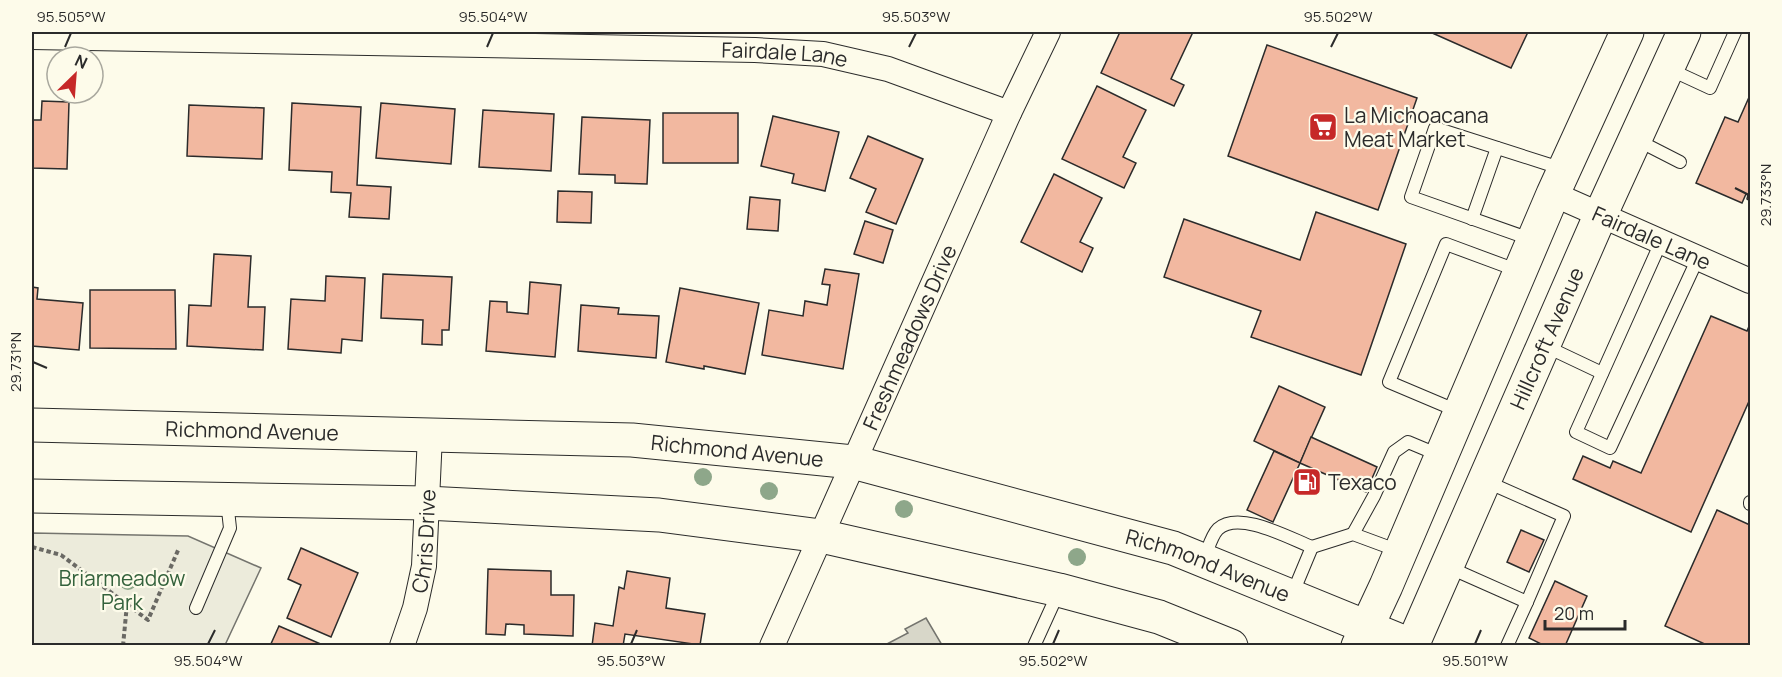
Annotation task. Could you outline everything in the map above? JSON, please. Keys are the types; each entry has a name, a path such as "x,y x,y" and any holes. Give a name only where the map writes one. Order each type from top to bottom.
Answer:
{"main road":[{"path":"1362,635 1400,552 1533,240 1627,32"},
{"name":"Hillcroft Avenue","path":"1412,645 1600,216 1684,32"},
{"name":"Richmond Avenue","path":"32,425 632,440 853,462 1173,548 1292,595 1362,635 1412,645"},
{"path":"32,496 426,503 659,515 821,536 1059,590 1159,617 1184,632 1231,645"}],"street":[{"name":"Freshmeadows Drive","path":"772,645 1009,113 1048,32"},
{"name":"Fairdale Lane","path":"41,35 755,50 823,54 888,69 1009,113"},
{"name":"Fairdale Lane","path":"1559,181 1600,216 1750,281"},
{"name":"Chris Drive","path":"402,645 415,608 424,566 430,435"}],"lane":[{"path":"1667,68 1710,88 1735,32"},
{"path":"1533,240 1412,197 1436,128 1497,148 1559,181"},
{"path":"1635,140 1680,162"},
{"path":"1472,219 1497,148"},
{"path":"1661,242 1576,432 1610,448 1698,258"},
{"path":"1460,412 1389,382 1446,244 1520,272"},
{"path":"1544,346 1602,373"},
{"path":"1353,534 1394,452 1408,442 1441,455"},
{"path":"1484,481 1564,516 1507,645"},
{"path":"196,608 230,528 226,500"},
{"path":"1204,560 1216,531 1228,522 1246,522 1312,547 1353,534 1400,552"},
{"path":"1292,595 1312,547"},
{"path":"1447,566 1527,602"},
{"path":"1034,645 1059,590"}],"path":[{"path":"32,547 61,555 148,620 179,548"},
{"path":"123,645 127,604"}],"green space":[{"name":"Briarmeadow Park","path":"32,533 188,536 261,568 225,645 32,646"}],"shaded area":[{"path":"926,618 942,645 885,645 908,633 905,629"}],"building":[{"path":"1120,32 1193,32 1171,79 1184,85 1174,106 1101,73"},
{"path":"1430,32 1528,32 1511,68"},
{"name":"La Michoacana Meat Market","path":"1267,45 1417,98 1378,210 1228,156"},
{"path":"1097,86 1146,110 1123,157 1136,163 1124,188 1062,159"},
{"path":"1750,95 1750,201 1746,194 1742,203 1696,183 1725,117 1738,122"},
{"path":"42,101 45,101 45,105 69,105 67,169 32,168 32,120 41,120"},
{"path":"292,103 361,107 357,185 391,187 389,219 349,217 351,193 331,192 332,172 289,170"},
{"path":"381,103 455,109 451,164 376,158"},
{"path":"189,105 264,108 262,159 187,156"},
{"path":"483,110 554,114 551,171 479,167"},
{"path":"663,113 738,113 738,163 663,163"},
{"path":"773,116 839,132 825,191 792,183 794,174 761,166"},
{"path":"582,117 650,120 647,184 615,183 615,175 579,174"},
{"path":"868,136 923,159 896,224 866,212 876,189 850,178"},
{"path":"1054,174 1102,198 1080,242 1093,248 1082,272 1021,242"},
{"path":"558,191 592,192 591,223 557,222"},
{"path":"750,197 780,200 778,231 747,229"},
{"path":"1316,212 1406,244 1361,375 1251,337 1261,311 1164,277 1184,219 1300,260"},
{"path":"865,221 893,230 883,263 854,254"},
{"path":"214,254 251,256 248,307 265,307 263,350 187,346 189,305 211,306"},
{"path":"825,269 859,274 843,369 762,355 769,310 803,316 805,301 827,305 830,285 822,284"},
{"path":"383,274 452,277 449,330 442,330 442,345 422,344 423,320 381,318"},
{"path":"326,276 365,278 362,341 342,339 341,353 288,349 291,299 325,301"},
{"path":"530,282 561,285 555,357 486,351 490,301 507,302 507,312 528,314"},
{"path":"32,287 38,288 37,299 83,303 79,350 32,346"},
{"path":"680,288 759,303 745,374 666,362"},
{"path":"90,290 175,290 176,349 90,348"},
{"path":"581,305 619,308 618,314 659,316 656,358 578,351"},
{"path":"1711,316 1747,331 1750,324 1750,399 1691,532 1573,479 1583,456 1610,468 1613,461 1641,473"},
{"path":"1279,386 1325,407 1300,463 1254,441"},
{"path":"1311,437 1377,467 1366,492 1300,463"},
{"path":"1274,451 1300,463 1273,522 1247,510"},
{"path":"1717,510 1750,525 1750,646 1709,646 1665,626"},
{"path":"1521,530 1544,540 1529,572 1507,562"},
{"path":"301,548 358,573 331,637 287,618 301,585 288,579"},
{"path":"488,569 551,571 551,595 574,595 573,636 524,634 524,625 506,624 505,635 486,634"},
{"path":"627,571 670,578 666,608 705,614 700,645 625,634 623,646 592,646 595,623 613,626 619,587 624,589"},
{"path":"1555,581 1587,596 1565,646 1545,646 1529,638"},
{"path":"279,626 323,645 323,646 270,646"}],"place":[{"name":"La Michoacana Meat Market","path":"1323,127"},
{"name":"Texaco","path":"1307,482"}]}
